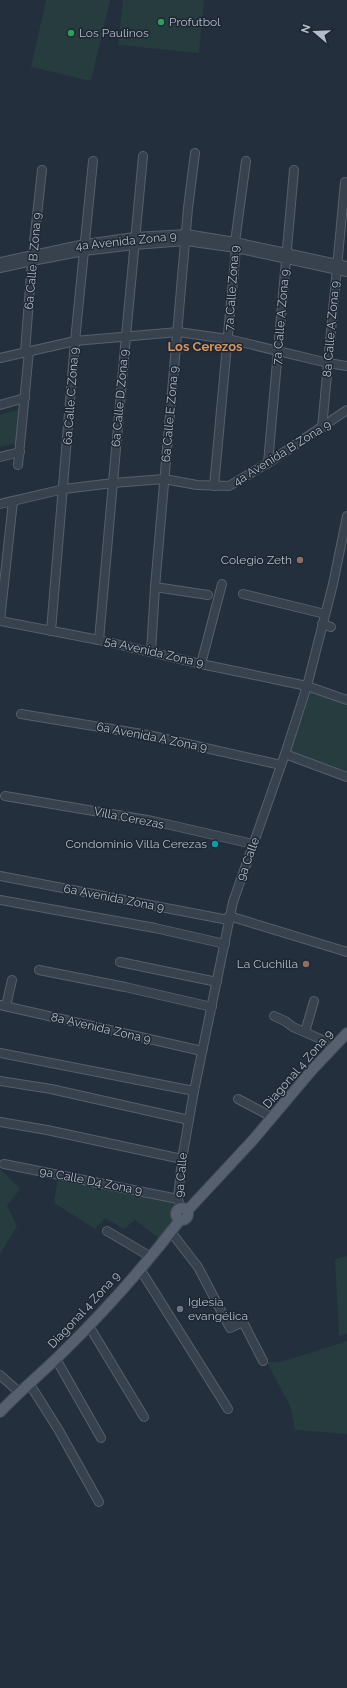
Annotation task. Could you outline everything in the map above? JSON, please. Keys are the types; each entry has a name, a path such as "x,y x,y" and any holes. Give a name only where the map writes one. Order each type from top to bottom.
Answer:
{"main road":[{"name":"Diagonal 4 Zona 9","path":"0,1412 19,1392 56,1359 112,1302 151,1257 180,1220 187,1217 182,1206 254,1140 334,1045 347,1033"}],"street":[{"name":"6a Calle E Zona 9","path":"150,652 164,480 195,153"},
{"name":"6a Calle D Zona 9","path":"99,640 143,156"},
{"name":"6a Calle C Zona 9","path":"51,631 64,489 75,341 93,161"},
{"name":"7a Calle Zona 9","path":"214,486 236,245 246,161"},
{"name":"6a Calle B Zona 9","path":"18,465 25,398 33,257 42,170"},
{"name":"7a Calle A Zona 9","path":"268,463 294,170"},
{"name":"8a Calle A Zona 9","path":"322,428 345,182"},
{"name":"4a Avenida Zona 9","path":"0,262 135,241 186,238 236,245 336,267 347,272"},
{"name":"4a Avenida Zona 9","path":"0,268 33,257"},
{"name":"4a Avenida Zona 9","path":"336,267 347,266"},
{"path":"0,358 75,341 178,332 228,339 347,366"},
{"path":"0,405 25,398"},
{"name":"4a Avenida B Zona 9","path":"0,504 64,489 114,483 164,480 214,486 232,485 322,428 347,410"},
{"path":"0,457 20,452"},
{"path":"0,621 13,501"},
{"name":"9a Calle","path":"182,1206 182,1159 194,1091 225,944 229,918 240,879 285,754 307,686 347,518"},
{"path":"201,664 222,584"},
{"path":"155,587 208,595"},
{"path":"243,594 325,614"},
{"name":"5a Avenida Zona 9","path":"0,621 99,640 201,664 307,686 347,700"},
{"path":"322,624 331,627"},
{"name":"6a Avenida A Zona 9","path":"21,714 148,735 281,765"},
{"path":"285,754 347,777"},
{"name":"Villa Cerezas","path":"5,796 153,821 253,844"},
{"name":"6a Avenida Zona 9","path":"0,876 229,918 347,952"},
{"path":"0,900 155,928 225,944"},
{"path":"120,962 217,982"},
{"path":"40,970 125,987 212,1007"},
{"path":"3,1005 12,980"},
{"path":"305,1032 314,1001"},
{"name":"8a Avenida Zona 9","path":"3,1005 202,1051"},
{"path":"274,1016 334,1045"},
{"path":"0,1053 194,1091"},
{"path":"0,1081 51,1089 189,1120"},
{"path":"238,1099 272,1117"},
{"path":"0,1122 47,1130 182,1159"},
{"name":"9a Calle D4 Zona 9","path":"4,1164 182,1206"},
{"path":"107,1231 151,1257"},
{"path":"171,1232 198,1267 230,1328 243,1322 263,1360"},
{"path":"140,1269 228,1409"},
{"path":"89,1326 144,1417"},
{"path":"56,1359 101,1438"},
{"path":"0,1375 19,1392"},
{"path":"29,1383 58,1429 99,1502"}],"green space":[{"name":"Los Paulinos","path":"46,0 110,0 91,81 31,67"},
{"name":"Profutbol","path":"123,0 204,0 199,53 118,45"},
{"path":"20,409 18,443 0,447 0,415"},
{"path":"308,689 347,702 347,775 289,753"},
{"path":"0,1169 20,1189 7,1206 17,1226 0,1254"},
{"path":"58,1178 173,1201 174,1222 160,1239 135,1220 124,1229 105,1218 95,1229 54,1203"},
{"path":"347,1256 347,1334 339,1336 335,1259"},
{"path":"347,1341 347,1434 295,1430 290,1406 267,1362 281,1362"}],"place":[{"name":"Profutbol","path":"161,22"},
{"name":"Los Paulinos","path":"71,33"},
{"name":"Colegio Zeth","path":"300,560"},
{"name":"Condominio Villa Cerezas","path":"215,844"},
{"name":"La Cuchilla","path":"306,964"},
{"name":"Iglesia evangélica","path":"180,1309"}],"district":[{"name":"Los Cerezos","path":"205,346"}]}
